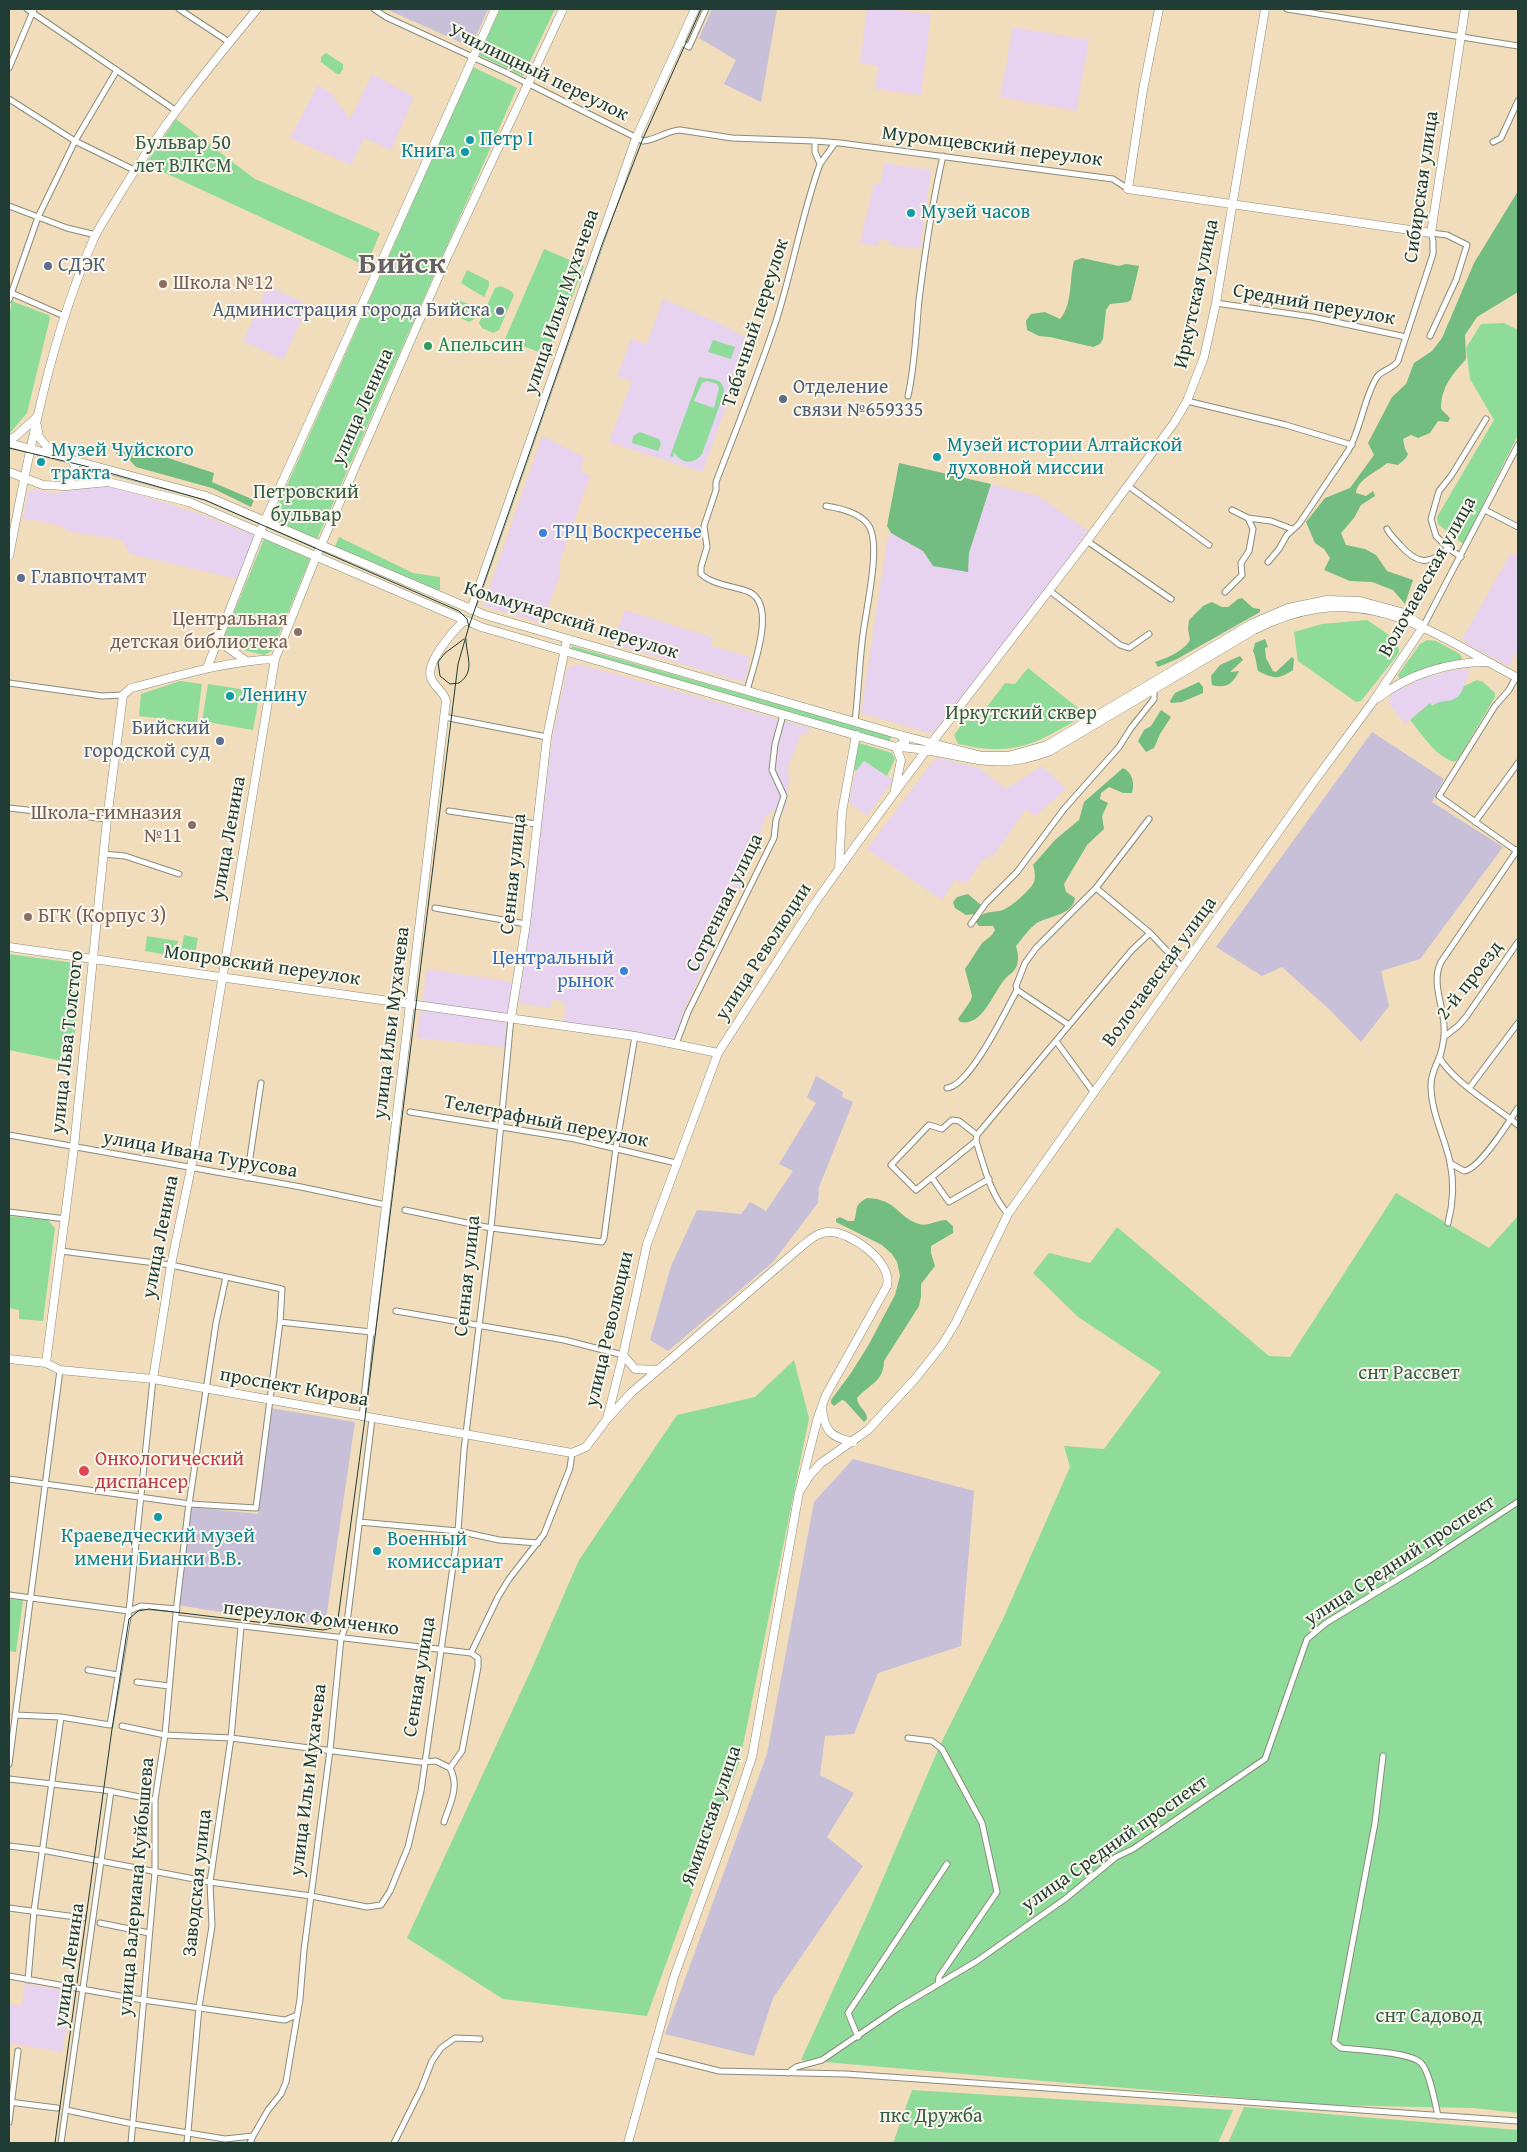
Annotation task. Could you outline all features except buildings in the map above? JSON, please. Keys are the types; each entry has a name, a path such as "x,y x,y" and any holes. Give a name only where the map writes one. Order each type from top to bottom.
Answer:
{"main road":[{"path":"9,556 38,416 64,316 96,235 134,170 175,110 256,9"},
{"path":"207,668 260,532 495,9"},
{"name":"улица Ленина","path":"153,1379 171,1265 191,1168 275,659 316,556 447,258 563,9"},
{"name":"улица Ильи Мухачева","path":"471,610 636,138 695,9"},
{"path":"1128,189 1143,90 1159,9"},
{"name":"Иркутская улица","path":"929,746 1087,542 1174,422 1187,401 1204,357 1216,303 1265,9"},
{"name":"Сибирская улица","path":"1431,233 1465,9"},
{"name":"Муромцевский переулок","path":"1128,189 1431,233"},
{"path":"9,441 38,416"},
{"path":"38,416 37,431 39,437 53,454"},
{"name":"Коммунарский переулок","path":"9,441 192,491 471,610 900,735 929,746"},
{"path":"61,486 73,477 75,466 71,459"},
{"name":"Коммунарский переулок","path":"9,472 43,485 61,486 98,482 117,484 189,502 464,621 564,652 896,746 929,746"},
{"path":"929,746 982,756 1008,756 1036,750 1073,731 1251,624 1272,614 1307,603 1342,600 1376,604 1409,616 1423,627"},
{"path":"929,746 983,762 1009,762 1038,756 1063,744 1261,626 1308,609 1359,607 1388,614 1423,627 1517,676"},
{"name":"улица Ильи Мухачева","path":"371,1332 446,697 431,678 430,670 436,654 464,621"},
{"name":"Волочаевская улица","path":"799,1492 810,1474 821,1463 868,1430 915,1379 942,1345 956,1322 1008,1214 1372,702 1423,627"},
{"path":"219,636 227,647 245,660"},
{"name":"Сенная улица","path":"511,1018 526,924 547,737 567,639"},
{"path":"123,695 131,688 207,668 245,660 275,659"},
{"path":"1372,702 1397,686 1437,669 1470,662 1487,662"},
{"name":"улица Льва Толстого","path":"46,1363 60,1251 66,1219 107,819 123,695"},
{"path":"839,869 843,806 856,735"},
{"path":"894,794 902,760 896,746 905,743 905,740 900,735"},
{"name":"улица Революции","path":"572,1453 586,1447 607,1419 647,1244 718,1053 814,904 929,746"},
{"name":"Мопровский переулок","path":"9,947 635,1036 718,1053"},
{"name":"Яминская улица","path":"628,2143 674,1977 738,1801 752,1757 799,1492 821,1408 837,1376 884,1295 889,1280 884,1266 874,1254 843,1235 831,1232 818,1235 802,1246 658,1370"},
{"path":"623,1355 635,1369 658,1370"},
{"name":"проспект Кирова","path":"9,1359 46,1363 60,1370 153,1379 208,1388 269,1401 466,1433 572,1453"},
{"path":"607,1419 632,1392 658,1370"},
{"path":"821,1408 823,1422 827,1430 840,1439 853,1442"}],"street":[{"path":"26,9 34,11 175,110"},
{"path":"179,9 229,42"},
{"name":"Училищный переулок","path":"374,9 386,17 527,83 636,138"},
{"path":"680,42 689,47 706,9"},
{"path":"1287,9 1518,46"},
{"path":"9,68 34,11"},
{"path":"9,300 10,292 38,217 75,141 116,70"},
{"path":"9,99 75,141 134,170"},
{"path":"1493,142 1501,138 1518,101"},
{"name":"Муромцевский переулок","path":"636,138 643,141 654,140 673,130 680,130 732,138 815,141 1113,179 1128,189"},
{"path":"815,141 820,164"},
{"name":"Табачный переулок","path":"747,691 763,623 761,608 751,593 708,579 701,574 700,571 707,547 703,531 716,490 716,482 777,318 798,246 811,190 820,164 834,143"},
{"path":"908,396 914,370 919,301 932,208 943,156"},
{"path":"9,206 67,228 96,235"},
{"path":"1430,336 1456,280 1467,245 1447,235 1431,233"},
{"name":"Сибирская улица","path":"1268,562 1279,550 1284,538 1299,524 1352,445 1376,378 1396,364 1432,254 1434,244 1431,233"},
{"path":"10,292 64,316"},
{"name":"Средний переулок","path":"1216,303 1312,317 1406,337"},
{"path":"1187,401 1286,425 1352,445"},
{"path":"1461,557 1436,536 1430,519 1440,491 1486,419"},
{"name":"Волочаевская улица","path":"1423,627 1518,445"},
{"path":"9,476 24,479"},
{"path":"1127,485 1209,545"},
{"path":"826,506 841,508 865,520 873,536 872,570 862,641 855,722"},
{"path":"1232,510 1248,518 1270,521 1292,530"},
{"path":"1484,510 1518,527"},
{"path":"1225,592 1242,575 1242,563 1249,551 1252,529 1248,518"},
{"path":"1388,529 1407,552 1417,559 1430,561 1448,548"},
{"path":"1087,542 1171,599"},
{"path":"1050,591 1120,645 1129,648 1149,634"},
{"path":"1448,1223 1452,1193 1450,1163 1432,1102 1431,1077 1440,1056 1444,1037 1444,1020 1437,977 1441,962 1518,851 1439,796 1495,706 1509,690 1517,676"},
{"path":"9,683 102,696 123,695"},
{"path":"971,924 986,903 1017,872 1064,809 1119,747 1154,699 1154,690"},
{"name":"Согренная улица","path":"676,1044 688,1012 774,838 776,820 784,796 774,775 773,758 783,715"},
{"path":"444,717 547,737"},
{"path":"1476,822 1518,763"},
{"path":"9,808 107,819"},
{"path":"450,812 536,824"},
{"path":"947,1088 958,1084 976,1062 1003,1021 1017,990 1016,986 1025,963 1036,948 1096,888 1149,819"},
{"path":"104,854 125,856 179,874"},
{"path":"1096,888 1150,933 1183,968"},
{"path":"435,908 526,924"},
{"path":"1008,1214 997,1200 976,1141 977,1135 1132,950 1150,933"},
{"name":"2-й проезд","path":"1444,1037 1458,1026 1466,1016 1518,942"},
{"path":"1017,990 1069,1025"},
{"name":"Сенная улица","path":"311,1896 367,1907 381,1905 387,1898 408,1847 418,1812 458,1530 466,1433 491,1228 511,1018"},
{"path":"1470,1087 1518,1023"},
{"name":"улица Революции","path":"491,1228 602,1242 635,1036"},
{"path":"1056,1041 1094,1093"},
{"path":"1440,1056 1450,1072 1518,1125"},
{"path":"247,1178 261,1083"},
{"path":"1450,1163 1464,1171 1471,1168 1489,1149 1518,1108"},
{"name":"Телеграфный переулок","path":"410,1112 500,1126 616,1148 676,1163"},
{"path":"976,1141 916,1190 891,1165 929,1125 942,1129 952,1120 959,1121 977,1135"},
{"name":"улица Ивана Турусова","path":"9,1135 386,1205"},
{"path":"932,1178 949,1202 989,1179"},
{"path":"405,1210 491,1228"},
{"path":"9,1212 66,1219"},
{"path":"9,1479 190,1504 256,1508 280,1322 282,1289 171,1265 60,1251"},
{"name":"улица Валериана Куйбышева","path":"131,2143 155,1872 155,1800 165,1735 176,1618 190,1504 216,1323 226,1277"},
{"path":"396,1311 564,1340 623,1355"},
{"path":"280,1322 371,1332 362,1417"},
{"path":"9,1764 60,1370"},
{"name":"улица Ленина","path":"61,1716 110,1725 129,1611 153,1379"},
{"name":"улица Ильи Мухачева","path":"250,2143 268,2110 285,2086 297,2015 330,1750 341,1638 347,1623 372,1419"},
{"path":"450,1768 462,1751 475,1684 478,1661 477,1656 471,1654 498,1597 509,1579 544,1534 567,1476 572,1453"},
{"name":"улица Средний проспект","path":"788,2073 796,2067 822,2060 898,2008 977,1961 1065,1898 1116,1857 1133,1849 1265,1759 1307,1639 1326,1623 1428,1561 1518,1502"},
{"path":"359,1522 458,1530 499,1540 538,1543"},
{"path":"9,1595 129,1611 141,1606 177,1609"},
{"name":"переулок Фомченко","path":"176,1618 471,1654"},
{"name":"Заводская улица","path":"187,2143 199,2007 212,1926 210,1882 231,1738 241,1627"},
{"path":"88,1670 118,1675"},
{"path":"137,1682 169,1686"},
{"path":"15,1715 61,1716 34,1911 28,1980"},
{"path":"122,1726 165,1735 231,1738 424,1762 436,1761 450,1768 455,1780 456,1789 444,1822"},
{"path":"908,1738 928,1740 937,1744 942,1749 982,1823 997,1892 939,1977 938,1984"},
{"path":"1383,1756 1374,1823 1340,2005 1335,2045 1341,2048 1401,2055 1422,2064 1438,2116"},
{"path":"9,1779 110,1792 155,1800"},
{"name":"улица Ленина","path":"61,2143 110,1792"},
{"path":"9,1846 42,1850 210,1882 311,1896"},
{"path":"858,2037 848,2013 946,1864"},
{"path":"9,1908 83,1918"},
{"path":"100,1923 149,1933"},
{"path":"9,1976 143,2000 285,2020 297,2015"},
{"path":"394,2143 438,2052 455,2038 480,2039"},
{"path":"9,2122 10,2102 18,2051"},
{"path":"652,2054 719,2071 846,2074 1518,2120"},
{"path":"10,2102 57,2108"},
{"path":"66,2110 133,2124 225,2139 253,2136"}],"shaded area":[{"path":"386,9 488,9 471,47"},
{"path":"712,9 777,9 761,102 724,84 736,60 699,38"},
{"path":"867,9 931,14 921,95 875,89 878,66 860,63"},
{"path":"1013,27 1089,40 1076,111 1000,97"},
{"path":"372,74 414,97 391,150 364,138 351,165 290,138 318,85 331,93 350,120"},
{"path":"884,163 931,170 920,249 889,245 889,241 879,239 878,246 860,243 874,183 881,184"},
{"path":"268,286 308,305 283,360 243,341"},
{"path":"663,299 719,323 751,341 702,472 609,442 632,381 617,376 631,339 647,344"},
{"path":"542,436 584,457 580,470 590,476 560,561 560,575 542,623 483,606"},
{"path":"991,484 1038,496 1088,531 1038,601 934,731 930,733 861,713 887,541 891,533 923,551 933,566 969,553"},
{"path":"103,486 117,488 194,512 253,535 255,539 238,579 130,554 122,540 66,531 66,527 29,519 23,520 28,492 33,489 55,493"},
{"path":"1511,553 1518,556 1518,649 1509,666 1470,646 1462,639"},
{"path":"625,610 713,638 711,646 750,657 744,682 612,644"},
{"path":"578,664 810,728 808,734 802,733 788,766 789,782 785,811 776,809 765,817 749,869 720,928 683,1013 675,1038 672,1040 564,1023 564,1001 552,1000 550,1008 519,1003 552,741 567,668"},
{"path":"1470,669 1461,695 1452,702 1432,706 1429,704 1405,724 1389,703 1391,694 1419,680 1449,671"},
{"path":"1372,732 1444,779 1432,802 1503,847 1420,959 1381,971 1389,1006 1361,1042 1329,1009 1282,967 1262,976 1216,947"},
{"path":"938,758 979,768 1006,789 1042,766 1066,789 1035,816 1026,809 994,855 986,857 984,861 982,860 967,883 955,880 942,900 867,849 934,760"},
{"path":"864,760 893,780 867,816 849,803 856,771"},
{"path":"427,969 514,982 509,1012 506,1015 426,1002 423,999"},
{"path":"425,1011 504,1022 507,1026 505,1047 417,1038 420,1013"},
{"path":"816,1076 843,1092 842,1097 853,1102 819,1187 818,1203 773,1262 668,1351 650,1340 671,1266 697,1210 741,1214 750,1202 766,1211 793,1171 779,1164 816,1103 807,1097"},
{"path":"270,1408 355,1422 326,1619 314,1623 232,1614 178,1605 191,1507 258,1514"},
{"path":"853,1459 974,1491 961,1646 878,1673 854,1734 825,1736 820,1775 854,1793 827,1837 863,1866 773,1998 754,2056 665,2034 767,1754 814,1502"},
{"path":"25,1984 72,1992 62,2052 9,2043 9,2004 22,2006"}],"green space":[{"path":"500,9 555,9 523,76 479,55"},
{"path":"326,53 343,64 340,74 337,74 321,62 321,57"},
{"name":"Петровский бульвар","path":"473,67 517,88 317,539 272,519"},
{"name":"Бульвар 50 лет ВЛКСМ","path":"176,119 255,179 380,233 366,266 146,164"},
{"path":"1518,191 1518,292 1477,317 1465,335 1466,359 1448,382 1441,401 1441,409 1450,418 1448,422 1438,421 1430,433 1418,438 1411,435 1403,439 1408,454 1406,458 1398,465 1387,463 1360,484 1356,493 1366,496 1373,491 1375,496 1361,505 1354,518 1341,533 1346,545 1365,549 1376,555 1387,571 1413,580 1405,604 1393,590 1372,582 1350,581 1324,570 1330,558 1324,549 1315,543 1306,522 1325,498 1350,488 1374,455 1368,443 1392,397 1406,384 1414,363 1432,351 1442,338 1474,263"},
{"path":"544,249 584,266 549,356 505,339"},
{"path":"1082,258 1119,266 1126,264 1139,266 1131,300 1110,304 1106,310 1103,339 1100,344 1093,347 1039,336 1027,330 1026,321 1031,314 1045,312 1060,319 1069,299 1074,261"},
{"path":"467,270 489,281 484,297 461,283"},
{"path":"501,286 511,291 514,295 499,330 493,333 482,328 479,323 495,288"},
{"path":"455,299 480,308 473,320 469,322 449,313"},
{"path":"12,301 48,315 50,318 27,413 9,434 9,316"},
{"path":"1504,323 1518,330 1518,435 1463,544 1438,524 1437,517 1494,420 1470,379 1466,348 1481,324"},
{"path":"713,340 735,347 731,359 708,352"},
{"path":"699,377 719,381 722,384 724,393 702,454 699,458 688,462 680,459 674,452 673,457 670,456","holes":["707,381 717,384 719,389 714,408 694,401 702,383"]},
{"path":"640,432 659,439 661,444 658,451 632,443 633,436"},
{"path":"119,442 214,473 212,482 254,500 251,507 212,488 136,467 127,457 116,454"},
{"path":"899,463 991,484 969,553 968,572 933,566 923,551 891,533 887,526"},
{"path":"339,537 413,573 440,577 440,590 427,588 335,547"},
{"path":"264,539 310,559 272,651 264,655 230,647 224,637"},
{"path":"1242,598 1253,608 1260,609 1260,612 1177,659 1158,667 1155,662 1175,654 1184,648 1190,640 1189,620 1203,606 1212,602 1222,607 1228,607"},
{"path":"1367,620 1398,641 1399,653 1361,701 1356,702 1298,661 1294,632 1322,624"},
{"path":"1265,639 1268,647 1265,648 1266,658 1273,671 1276,672 1292,657 1294,659 1293,670 1279,677 1268,676 1258,671 1253,651 1255,643"},
{"path":"1427,640 1436,641 1460,654 1462,658 1460,661 1400,680 1398,675 1420,644"},
{"path":"572,646 891,736 890,741 571,651"},
{"path":"1240,656 1243,660 1230,672 1239,671 1232,682 1222,686 1212,685 1211,676 1220,665"},
{"name":"Иркутский сквер","path":"1028,668 1083,712 1079,717 1048,736 1023,746 987,749 958,744 954,735 966,719 980,716 1005,683 1015,684"},
{"path":"1477,680 1483,682 1495,693 1495,697 1458,759 1454,762 1440,754 1410,720 1430,703 1432,706 1454,699 1461,693 1464,686"},
{"path":"180,681 202,684 197,723 139,716 141,694"},
{"path":"1199,682 1203,687 1203,693 1182,702 1171,703 1170,701 1175,693"},
{"path":"208,684 260,692 253,730 202,721"},
{"path":"1161,710 1171,717 1154,748 1146,752 1138,741 1144,730 1151,726"},
{"path":"856,742 892,753 895,759 887,776 864,761 856,771 853,768"},
{"path":"1123,768 1129,772 1132,778 1132,793 1123,793 1109,787 1101,793 1100,799 1108,803 1102,816 1104,829 1087,845 1064,884 1066,892 1075,898 1073,904 1065,912 1037,923 1031,928 1016,946 1018,963 1016,968 1005,979 987,1007 975,1019 968,1022 960,1022 958,1019 972,996 965,969 982,943 995,930 993,926 979,926 976,922 978,918 984,914 1003,910 1028,891 1035,880 1033,865 1055,840 1079,820 1084,802"},
{"path":"968,894 981,905 975,914 966,915 955,908 953,902 957,897"},
{"path":"184,935 198,938 194,959 180,957"},
{"path":"147,936 178,941 175,956 145,951"},
{"path":"9,954 82,964 72,1063 9,1050"},
{"path":"1396,1193 1489,1248 1518,1216 1518,2113 1474,2108 1324,2105 801,2060 870,1909 940,1745 1003,1619 1070,1467 1064,1446 1104,1449 1161,1372 1078,1317 1033,1273 1049,1253 1090,1263 1117,1227 1269,1356 1290,1357"},
{"path":"867,1198 885,1202 912,1221 922,1225 946,1220 953,1226 953,1233 931,1246 935,1266 921,1284 919,1306 884,1361 878,1379 857,1398 867,1416 864,1422 845,1401 842,1400 834,1406 831,1400 868,1346 895,1295 900,1276 897,1262 892,1254 882,1245 836,1222 836,1219 840,1217 848,1221 854,1221 858,1206"},
{"path":"9,1216 48,1220 55,1228 43,1321 19,1319 19,1310 9,1308"},
{"path":"794,1360 809,1418 740,1760 647,2016 503,1999 407,1938 532,1668 579,1560 677,1415 755,1397"},
{"path":"9,1599 23,1600 16,1652 9,1651"},
{"name":"пкс Дружба","path":"912,2090 1233,2110 1218,2143 893,2143"},
{"path":"1244,2107 1518,2130 1518,2143 1228,2143"}],"tram line":[{"path":"55,2143 129,1619 138,1611 149,1609 323,1630 332,1628 338,1619 365,1418 458,664 469,626 603,242 642,141 701,9"},
{"path":"9,448 85,466 205,500 459,611 467,619 469,627"},
{"path":"464,639 445,653 438,662 440,676 450,684 459,683 469,668 466,639"}],"place":[{"name":"Петр I","path":"470,140"},
{"name":"Книга","path":"465,152"},
{"name":"Музей часов","path":"911,213"},
{"name":"СДЭК","path":"48,266"},
{"name":"Школа №12","path":"163,284"},
{"name":"Администрация города Бийска","path":"500,311"},
{"name":"Апельсин","path":"428,346"},
{"name":"Отделение связи №659335","path":"783,399"},
{"name":"Музей истории Алтайской духовной миссии","path":"937,457"},
{"name":"Музей Чуйского тракта","path":"41,462"},
{"name":"ТРЦ Воскресенье","path":"543,533"},
{"name":"Главпочтамт","path":"21,578"},
{"name":"Центральная детская библиотека","path":"298,632"},
{"name":"Ленину","path":"230,696"},
{"name":"Бийский городской суд","path":"220,741"},
{"name":"Школа-гимназия №11","path":"192,825"},
{"name":"БГК (Корпус 3)","path":"28,917"},
{"name":"Центральный рынок","path":"624,971"},
{"name":"Онкологический диспансер","path":"84,1471"},
{"name":"Краеведческий музей имени Бианки В.В.","path":"158,1517"},
{"name":"Военный комиссариат","path":"377,1551"}],"district":[{"name":"Бийск","path":"402,265"}],"park label":[{"name":"снт Рассвет","path":"1409,1374"},
{"name":"снт Садовод","path":"1429,2017"}]}
